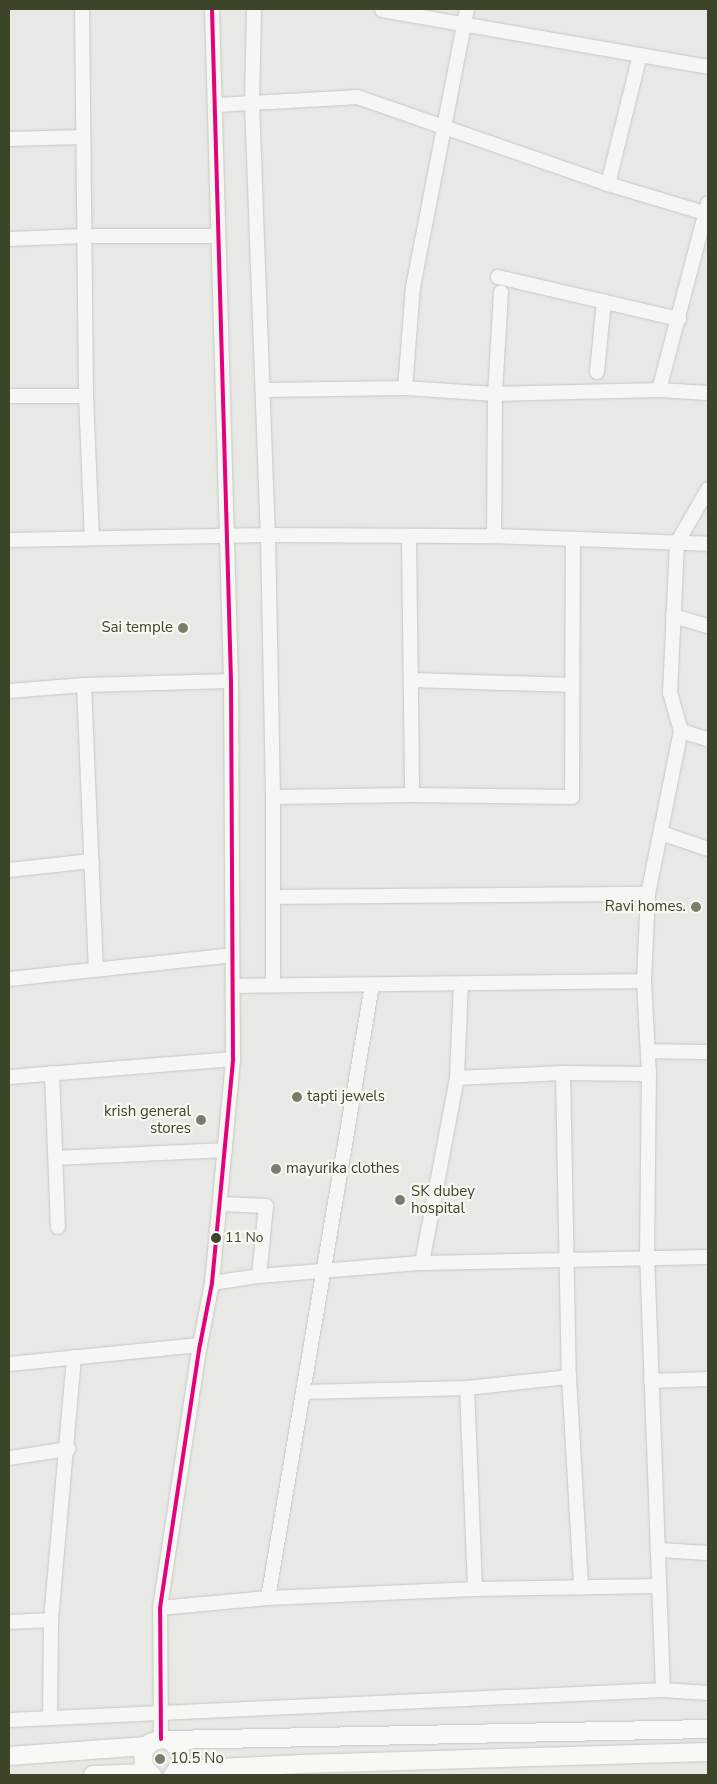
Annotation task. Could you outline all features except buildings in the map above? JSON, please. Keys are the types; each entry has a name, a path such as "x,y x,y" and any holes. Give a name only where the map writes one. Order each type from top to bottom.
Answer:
{"main road":[{"path":"9,1756 159,1742 708,1729"},
{"path":"159,1742 180,1750 182,1756 175,1773 302,1764 708,1752"},
{"path":"93,1775 150,1774 142,1760 159,1742"}],"street":[{"path":"82,9 86,396 92,538"},
{"path":"159,1742 161,1714 160,1608 200,1345 212,1283 221,1204 232,1059 234,986 232,955 231,680 212,9"},
{"path":"254,9 252,103 268,535 273,797 273,985"},
{"path":"405,388 413,286 446,126 467,9"},
{"path":"382,10 708,67"},
{"path":"608,184 640,55"},
{"path":"214,105 357,96 608,184 707,210 680,319 659,390"},
{"path":"9,139 82,137"},
{"path":"9,239 84,236 218,236"},
{"path":"498,277 680,319"},
{"path":"494,536 495,394 501,292"},
{"path":"596,372 604,301"},
{"path":"263,390 405,388 495,394 659,390 708,393"},
{"path":"9,396 86,396"},
{"path":"663,1690 647,1258 649,1074 644,981 648,894 681,731 670,693 672,616 677,543 708,489"},
{"path":"9,540 268,535 494,536 708,544"},
{"path":"409,536 412,795"},
{"path":"273,797 412,795 572,797 573,539"},
{"path":"672,616 708,626"},
{"path":"9,691 84,685 231,680"},
{"path":"412,680 572,685"},
{"path":"84,685 96,969"},
{"path":"681,731 708,739"},
{"path":"661,833 708,849"},
{"path":"9,870 92,861"},
{"path":"273,897 648,894"},
{"path":"9,979 232,955"},
{"path":"234,986 644,981"},
{"path":"422,1264 456,1078 461,983"},
{"path":"268,1598 372,985"},
{"path":"648,1051 708,1052"},
{"path":"9,1077 52,1072 232,1059"},
{"path":"52,1072 58,1227"},
{"path":"456,1078 563,1073 649,1074"},
{"path":"563,1073 569,1377 581,1588"},
{"path":"56,1158 225,1150"},
{"path":"221,1204 266,1206 260,1276"},
{"path":"212,1283 260,1276 322,1273 422,1264 708,1257"},
{"path":"9,1364 200,1345"},
{"path":"50,1718 51,1620 68,1448 74,1357"},
{"path":"303,1392 467,1388 569,1377"},
{"path":"651,1380 708,1379"},
{"path":"467,1388 475,1590"},
{"path":"9,1458 68,1448"},
{"path":"659,1550 708,1553"},
{"path":"160,1608 268,1598 475,1590 659,1586"},
{"path":"9,1622 51,1620"},
{"path":"9,1720 663,1690 708,1693"}],"transit line":[{"path":"161,1739 160,1608 200,1345 212,1283 233,1059 231,681 212,9"}],"place":[{"name":"Sai temple","path":"183,628"},
{"name":"Ravi homes.","path":"696,907"},
{"name":"tapti jewels","path":"297,1097"},
{"name":"krish general stores","path":"201,1120"},
{"name":"mayurika clothes","path":"276,1169"},
{"name":"SK dubey hospital","path":"400,1200"},
{"name":"11 No","path":"216,1238"},
{"name":"10.5 No","path":"160,1759"}]}
